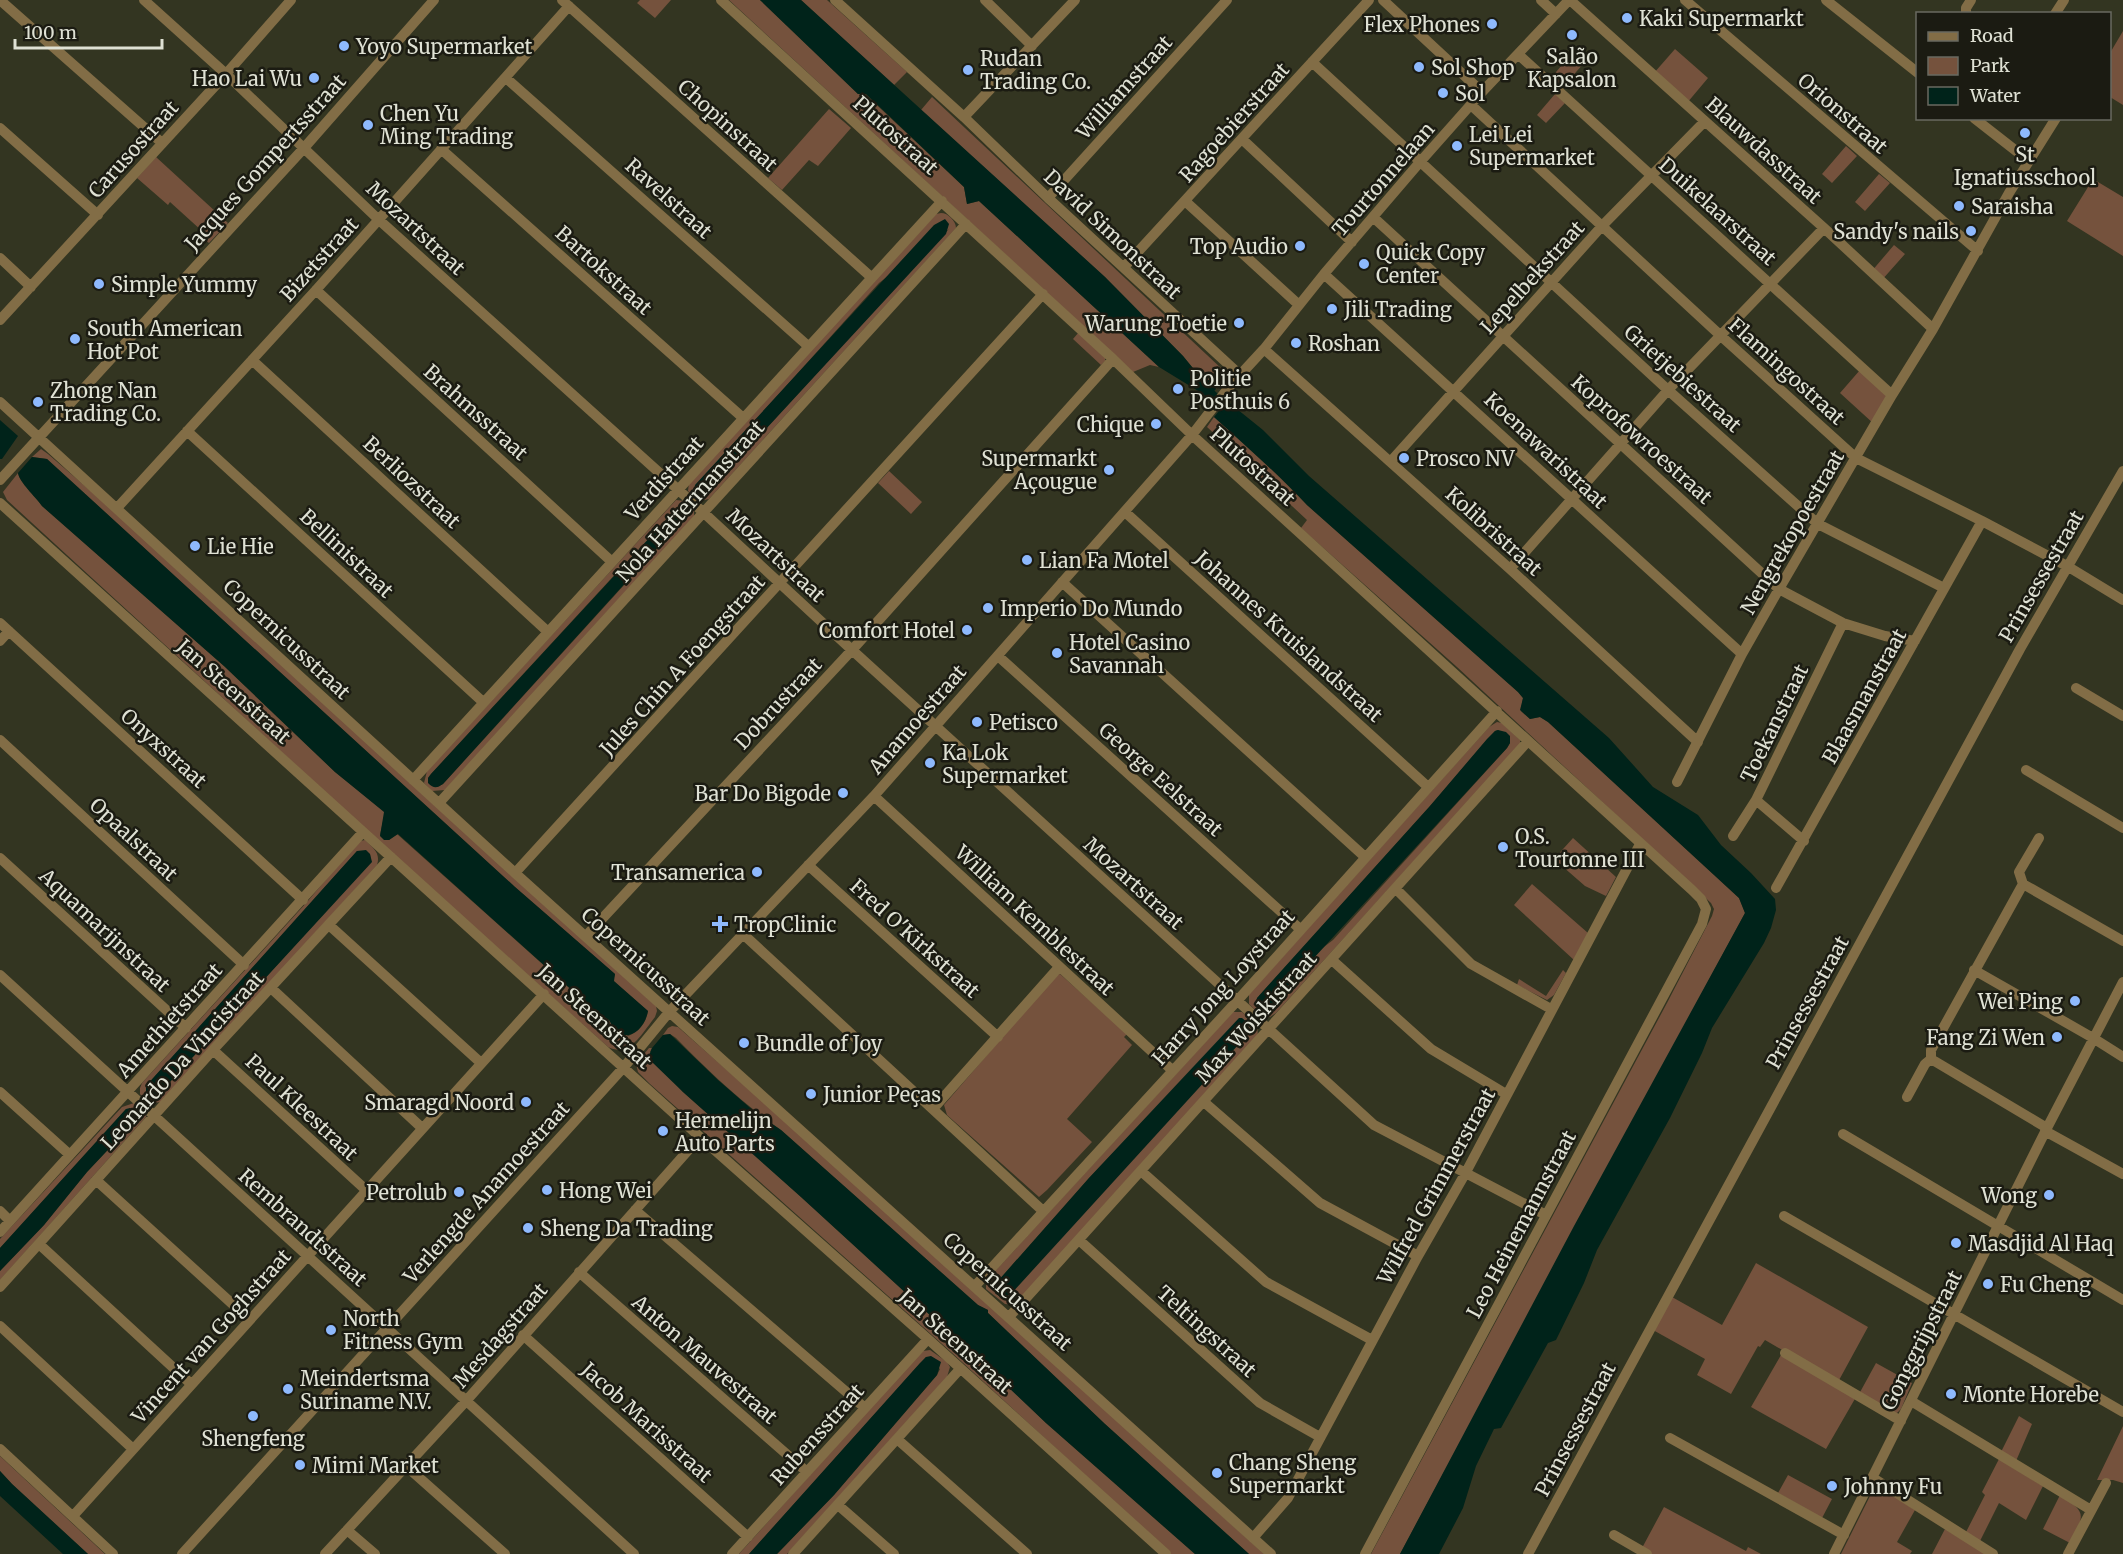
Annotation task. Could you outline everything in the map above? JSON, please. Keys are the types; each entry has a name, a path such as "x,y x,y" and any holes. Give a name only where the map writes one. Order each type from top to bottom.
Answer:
{"street":[{"path":"0,0 162,143"},
{"name":"Mozartstraat","path":"144,0 226,74 378,219 704,513 1374,1125 1546,1215"},
{"name":"Jacques Gompertsstraat","path":"0,480 304,148 434,0"},
{"name":"Plutostraat","path":"721,0 1043,294 1192,435 1701,898 1706,909"},
{"name":"David Simonstraat","path":"835,0 1240,375"},
{"path":"985,0 1032,46"},
{"path":"964,117 1075,0"},
{"name":"Williamstraat","path":"1047,198 1227,0"},
{"name":"Ragoebierstraat","path":"1124,267 1243,140 1369,0"},
{"path":"1383,0 1482,92"},
{"path":"1541,0 1556,14"},
{"name":"Tourtonnelaan","path":"1229,387 1264,349 1324,274 1420,162 1569,0"},
{"name":"Blauwdasstraat","path":"1569,0 1824,228 1933,329"},
{"name":"Orionstraat","path":"1685,0 1978,251"},
{"path":"1826,0 1916,73"},
{"name":"Carusostraat","path":"0,320 226,74 289,1"},
{"name":"Bizetstraat","path":"117,508 506,78 566,3"},
{"name":"Chopinstraat","path":"566,3 871,277"},
{"name":"Duikelaarstraat","path":"1519,55 1892,395"},
{"name":"Grietjebiestraat","path":"1312,62 1668,390 1818,524 1944,588"},
{"name":"Ravelstraat","path":"506,78 808,346"},
{"name":"Flamingostraat","path":"1471,105 1856,458 1982,520 2123,600"},
{"path":"1977,120 2029,161"},
{"name":"Nengrekopoestraat","path":"1677,782 1742,654 1779,589 2055,120"},
{"name":"Lepelbekstraat","path":"1391,461 1602,226 1705,121"},
{"path":"0,128 98,215"},
{"path":"1243,140 1352,242"},
{"name":"Bartokstraat","path":"441,149 742,417"},
{"name":"Verdistraat","path":"413,780 742,417 942,201"},
{"path":"1185,201 1299,305"},
{"name":"Koprofowroestraat","path":"1373,218 1779,589 1843,623 1886,636 1915,641"},
{"name":"Nola Hattermanstraat","path":"440,802 966,224"},
{"path":"1510,569 1668,390 1824,228"},
{"path":"0,258 31,287"},
{"name":"Koenawaristraat","path":"1324,274 1742,654"},
{"name":"Brahmsstraat","path":"316,290 612,561"},
{"name":"Jules Chin A Foengstraat","path":"515,873 1043,294"},
{"name":"Kolibristraat","path":"1264,349 1391,461 1698,742"},
{"name":"Dobrustraat","path":"586,936 852,650 1113,359"},
{"name":"Berliozstraat","path":"252,360 547,631"},
{"name":"Anamoestraat","path":"624,1067 670,1011 874,796 1192,435 1229,387"},
{"name":"Copernicusstraat","path":"0,402 35,441 117,508 515,873 1271,1554"},
{"name":"Bellinistraat","path":"188,431 483,702"},
{"name":"Prinsessestraat","path":"1528,1554 1752,1139 2067,567 2123,471"},
{"name":"Jan Steenstraat","path":"0,503 700,1137 1166,1554"},
{"name":"Johannes Kruislandstraat","path":"1125,512 1428,787"},
{"name":"Blaasmanstraat","path":"1776,888 1982,520"},
{"path":"1062,582 1365,857"},
{"name":"Onyxstraat","path":"0,623 303,900"},
{"name":"Toekanstraat","path":"1733,836 1756,800 1843,623"},
{"path":"0,641 9,631"},
{"name":"George Eelstraat","path":"998,656 1300,929"},
{"path":"2076,688 2123,716"},
{"name":"Harry Jong Loystraat","path":"975,1286 1237,1001 1497,711"},
{"name":"Opaalstraat","path":"0,740 244,965"},
{"name":"Max Woiskistraat","path":"1009,1317 1528,741"},
{"path":"2026,770 2123,828"},
{"name":"William Kemblestraat","path":"874,796 1172,1070"},
{"path":"1756,800 1804,841"},
{"name":"Amethietstraat","path":"0,1232 363,832"},
{"path":"2039,838 2019,872 2023,884 2123,941"},
{"name":"Wilfred Grimmerstraat","path":"1253,1538 1288,1498 1372,1340 1465,1174 1640,844"},
{"name":"Leonardo Da Vincistraat","path":"0,1287 213,1050 391,857"},
{"name":"Aquamarijnstraat","path":"0,858 186,1028"},
{"name":"Fred O'Kirkstraat","path":"808,865 998,1037"},
{"path":"1931,1059 1931,1050 2023,884"},
{"path":"1396,889 1472,964 1551,1010"},
{"name":"Leo Heinemannstraat","path":"1365,1554 1702,924 1706,909"},
{"path":"329,925 481,1063"},
{"path":"743,934 1043,1211"},
{"path":"1332,960 1431,1048 1506,1094"},
{"path":"933,1109 1059,967"},
{"path":"1974,970 2123,1057"},
{"name":"Rembrandtstraat","path":"0,975 634,1554"},
{"name":"Gonggrijpstraat","path":"1834,1554 2046,1129 2123,982"},
{"path":"271,988 422,1128"},
{"name":"Vincent van Goghstraat","path":"73,1516 544,994"},
{"name":"Paul Kleestraat","path":"213,1050 366,1191"},
{"path":"1907,1097 1925,1064 1931,1059"},
{"path":"1931,1059 2123,1174"},
{"name":"Verlengde Anamoestraat","path":"182,1554 624,1067"},
{"path":"0,1092 70,1155"},
{"path":"1204,1102 1320,1203 1418,1256"},
{"path":"1843,1134 2123,1300"},
{"name":"Mesdagstraat","path":"325,1554 466,1401 700,1137"},
{"path":"1141,1171 1266,1282 1372,1340"},
{"path":"96,1179 250,1320"},
{"path":"635,1210 865,1408"},
{"path":"0,1211 10,1221"},
{"path":"1785,1216 2123,1412"},
{"name":"Teltingstraat","path":"1079,1240 1260,1403 1320,1437"},
{"path":"39,1244 191,1384"},
{"name":"Anton Mauvestraat","path":"579,1272 807,1473"},
{"path":"0,1326 133,1449"},
{"name":"Jacob Marisstraat","path":"523,1335 748,1537"},
{"name":"Rubensstraat","path":"732,1554 928,1339"},
{"path":"1785,1353 1901,1421"},
{"path":"793,1554 960,1369"},
{"path":"1911,1401 2091,1509"},
{"path":"1670,1438 1844,1534"},
{"path":"897,1439 1028,1554"},
{"path":"0,1449 113,1554"},
{"path":"406,1466 506,1554"},
{"path":"1873,1478 1993,1554"},
{"path":"2068,1554 2106,1484"},
{"path":"838,1505 894,1554"},
{"path":"347,1530 375,1554"},
{"path":"1614,1535 1647,1554"}],"green space":[{"path":"640,0 671,0 655,18 637,3"},
{"path":"729,0 760,0 858,94 865,94 964,187 967,204 979,201 1159,367 1150,365 1133,372"},
{"path":"801,0 827,0 907,72 894,85"},
{"path":"2123,31 2123,105 2111,98 2111,51"},
{"path":"1675,49 1708,78 1687,103 1654,73"},
{"path":"1572,53 1584,63 1562,88 1551,78"},
{"path":"1555,94 1565,103 1546,123 1537,115"},
{"path":"932,97 1223,370 1225,375 1216,389 1212,381 1201,378 1183,356 1105,277 921,110"},
{"path":"829,109 851,128 818,166 809,160 782,190 768,178"},
{"path":"1846,146 1857,156 1832,183 1822,174"},
{"path":"156,157 228,223 209,243 200,236 202,231 170,202 168,205 137,178"},
{"path":"1879,174 1890,183 1865,211 1855,202"},
{"path":"2093,179 2123,197 2123,256 2067,221"},
{"path":"944,213 949,216 956,228 709,499 700,501 688,491 689,483 936,214","holes":["949,229 705,495 694,488 879,283"]},
{"path":"1894,245 1905,254 1881,281 1871,272"},
{"path":"1079,332 1105,357 1101,365 1073,339"},
{"path":"1860,370 1888,396 1874,424 1840,393"},
{"path":"1214,417 1307,505 1518,692 1523,698 1521,711 1530,719 1540,717 1548,722 1739,898 1745,913 1400,1554 1371,1554 1667,1003 1714,909 1711,903 1457,667 1301,528 1307,520 1207,427"},
{"path":"41,449 115,512 656,1006 655,1017 641,1036 623,1049 608,1047 384,846 7,500 3,492 18,473 42,506 224,666 335,772 385,812 380,835 389,840 397,834 595,1011 628,1036 641,1026 648,1011 613,981 615,974 515,887 47,459 32,457"},
{"path":"889,471 922,502 911,514 878,483"},
{"path":"676,500 685,501 694,509 694,518 445,790 432,791 424,783 427,771","holes":["688,511 686,517 443,784 437,787 428,778 431,774 620,569"]},
{"path":"1497,722 1502,723 1520,740 1520,744 1276,1013 1270,1017 1260,1015 1249,1004 1249,994 1489,727","holes":["1498,730 1510,743 1333,940 1257,998 1495,731"]},
{"path":"1573,838 1616,877 1606,896 1585,886 1554,859"},
{"path":"365,840 376,851 377,865 161,1102 149,1102 145,1099 140,1094 142,1083 360,841","holes":["357,851 370,854 371,862 158,1095 152,1097 146,1092 146,1086"]},
{"path":"1532,884 1588,933 1574,960 1514,905"},
{"path":"1563,970 1566,973 1554,995 1547,1000 1517,985 1519,979 1546,996"},
{"path":"1060,974 1127,1034 1124,1037 1132,1045 1067,1119 1092,1142 1039,1197 947,1115 944,1105 1056,975"},
{"path":"1233,1012 1242,1012 1257,1025 1258,1036 1015,1305 1005,1304 986,1289 986,1281","holes":["1165,1098 1006,1297 1000,1297 995,1293 998,1281 1089,1178"]},
{"path":"672,1026 678,1027 854,1182 1264,1554 1249,1554 1105,1424 988,1313 988,1310 978,1305 781,1130 726,1087 676,1038 670,1034 663,1035"},
{"path":"649,1048 652,1048 650,1052 683,1092 943,1327 947,1331 945,1337 958,1350 968,1348 1046,1423 1195,1554 1171,1554 951,1352 650,1084 638,1072 636,1064"},
{"path":"134,1103 146,1113 146,1117 0,1280 0,1271 44,1225 87,1172 135,1121 126,1109 0,1248 0,1239 122,1107"},
{"path":"1756,1263 1868,1327 1838,1382 1765,1340 1760,1347 1758,1346 1731,1394 1697,1375 1705,1359 1653,1330 1672,1297 1722,1325"},
{"path":"930,1350 947,1362 950,1367 947,1377 787,1554 777,1554 834,1495 937,1375 940,1369 926,1357 749,1554 739,1554 918,1355"},
{"path":"1781,1355 1856,1397 1826,1449 1751,1407"},
{"path":"1876,1363 1912,1383 1901,1409 1896,1414 1859,1394"},
{"path":"2019,1416 2032,1424 2016,1461 2001,1452"},
{"path":"2123,1426 2123,1483 2113,1480 2097,1480"},
{"path":"0,1456 105,1554 88,1554 12,1484 0,1471"},
{"path":"1999,1459 2043,1486 2026,1520 1999,1503 1979,1543 1965,1534 1985,1495 1982,1492"},
{"path":"1788,1475 1832,1499 1822,1518 1778,1493"},
{"path":"1875,1486 1915,1510 1897,1542 1912,1551 1910,1554 1841,1554"},
{"path":"2060,1495 2075,1506 2081,1515 2070,1543 2043,1529"},
{"path":"1664,1507 1746,1551 1748,1547 1761,1554 1652,1554 1642,1548"},
{"path":"1945,1529 1987,1554 1932,1554"}],"water":[{"path":"760,0 801,0 1105,277 1183,356 1201,378 1212,381 1216,389 1208,397 1159,367 979,201 967,204 964,187 866,94 858,94"},
{"path":"945,219 949,224 946,234 705,495 698,496 694,492 695,485 934,225"},
{"path":"1227,401 1263,430 1309,476 1609,738 1653,787 1698,815 1721,845 1775,899 1776,910 1764,943 1712,1028 1670,1118 1597,1250 1584,1283 1556,1340 1548,1343 1501,1428 1494,1429 1476,1466 1463,1508 1439,1554 1400,1554 1574,1226 1745,913 1739,898 1548,722 1540,717 1530,719 1520,710 1523,698 1518,692 1307,505 1214,417"},
{"path":"0,420 18,436 2,459 0,459"},
{"path":"32,457 47,459 515,887 615,974 614,981 648,1011 641,1027 632,1034 616,1033 609,1020 595,1011 398,834 389,840 384,840 380,836 384,812 335,772 224,666 42,506 18,473"},
{"path":"683,507 688,511 686,516 443,784 436,787 428,783 431,774 677,508"},
{"path":"1498,730 1510,736 1507,748 1268,1008 1260,1010 1255,1005 1257,998 1430,806 1487,739"},
{"path":"366,850 372,862 158,1095 152,1097 146,1092 146,1086 357,851"},
{"path":"1239,1018 1248,1023 1249,1033 1011,1294 1003,1297 995,1293 998,1281 1089,1178"},
{"path":"670,1034 756,1113 781,1130 978,1305 988,1310 988,1313 1105,1424 1249,1554 1195,1554 1046,1423 968,1349 953,1350 950,1348 946,1342 947,1331 943,1327 653,1063 649,1056 652,1048 663,1035"},
{"path":"130,1108 138,1115 135,1121 87,1172 44,1225 0,1271 0,1248 126,1109"},
{"path":"931,1356 941,1362 937,1375 834,1495 777,1554 749,1554 920,1363 926,1357"},
{"path":"0,1471 88,1554 63,1554 0,1496"}],"waterway":[{"path":"1201,385 1233,415"}],"place":[{"name":"Kaki Supermarkt","path":"1627,18"},
{"name":"Flex Phones","path":"1492,24"},
{"name":"Salão Kapsalon","path":"1572,35"},
{"name":"Yoyo Supermarket","path":"344,46"},
{"name":"Sol Shop","path":"1419,67"},
{"name":"Rudan Trading Co.","path":"968,70"},
{"name":"Hao Lai Wu","path":"314,78"},
{"name":"Sol","path":"1443,93"},
{"name":"Chen Yu Ming Trading","path":"368,125"},
{"name":"St Ignatiusschool","path":"2025,133"},
{"name":"Lei Lei Supermarket","path":"1457,146"},
{"name":"Saraisha","path":"1959,206"},
{"name":"Sandy's nails","path":"1971,231"},
{"name":"Top Audio","path":"1300,246"},
{"name":"Quick Copy Center","path":"1364,264"},
{"name":"Simple Yummy","path":"99,284"},
{"name":"Jili Trading","path":"1332,309"},
{"name":"Warung Toetie","path":"1239,323"},
{"name":"South American Hot Pot","path":"75,339"},
{"name":"Roshan","path":"1296,343"},
{"name":"Politie Posthuis 6","path":"1178,389"},
{"name":"Zhong Nan Trading Co.","path":"38,402"},
{"name":"Chique","path":"1156,424"},
{"name":"Prosco NV","path":"1404,458"},
{"name":"Supermarkt Açougue","path":"1109,470"},
{"name":"Lie Hie","path":"195,546"},
{"name":"Lian Fa Motel","path":"1027,560"},
{"name":"Imperio Do Mundo","path":"988,608"},
{"name":"Comfort Hotel","path":"967,630"},
{"name":"Hotel Casino Savannah","path":"1057,653"},
{"name":"Petisco","path":"977,722"},
{"name":"Ka Lok Supermarket","path":"930,763"},
{"name":"Bar Do Bigode","path":"843,793"},
{"name":"O.S. Tourtonne III","path":"1503,847"},
{"name":"Transamerica","path":"757,872"},
{"name":"TropClinic","path":"720,924"},
{"name":"Wei Ping","path":"2075,1001"},
{"name":"Fang Zi Wen","path":"2057,1037"},
{"name":"Bundle of Joy","path":"744,1043"},
{"name":"Junior Peças","path":"811,1094"},
{"name":"Smaragd Noord","path":"526,1102"},
{"name":"Hermelijn Auto Parts","path":"663,1131"},
{"name":"Hong Wei","path":"547,1190"},
{"name":"Petrolub","path":"459,1192"},
{"name":"Wong","path":"2049,1195"},
{"name":"Sheng Da Trading","path":"528,1228"},
{"name":"Masdjid Al Haq","path":"1956,1243"},
{"name":"Fu Cheng","path":"1988,1284"},
{"name":"North Fitness Gym","path":"331,1330"},
{"name":"Meindertsma Suriname N.V.","path":"288,1389"},
{"name":"Monte Horebe","path":"1951,1394"},
{"name":"Shengfeng","path":"253,1416"},
{"name":"Mimi Market","path":"300,1465"},
{"name":"Chang Sheng Supermarkt","path":"1217,1473"},
{"name":"Johnny Fu","path":"1832,1486"}]}
